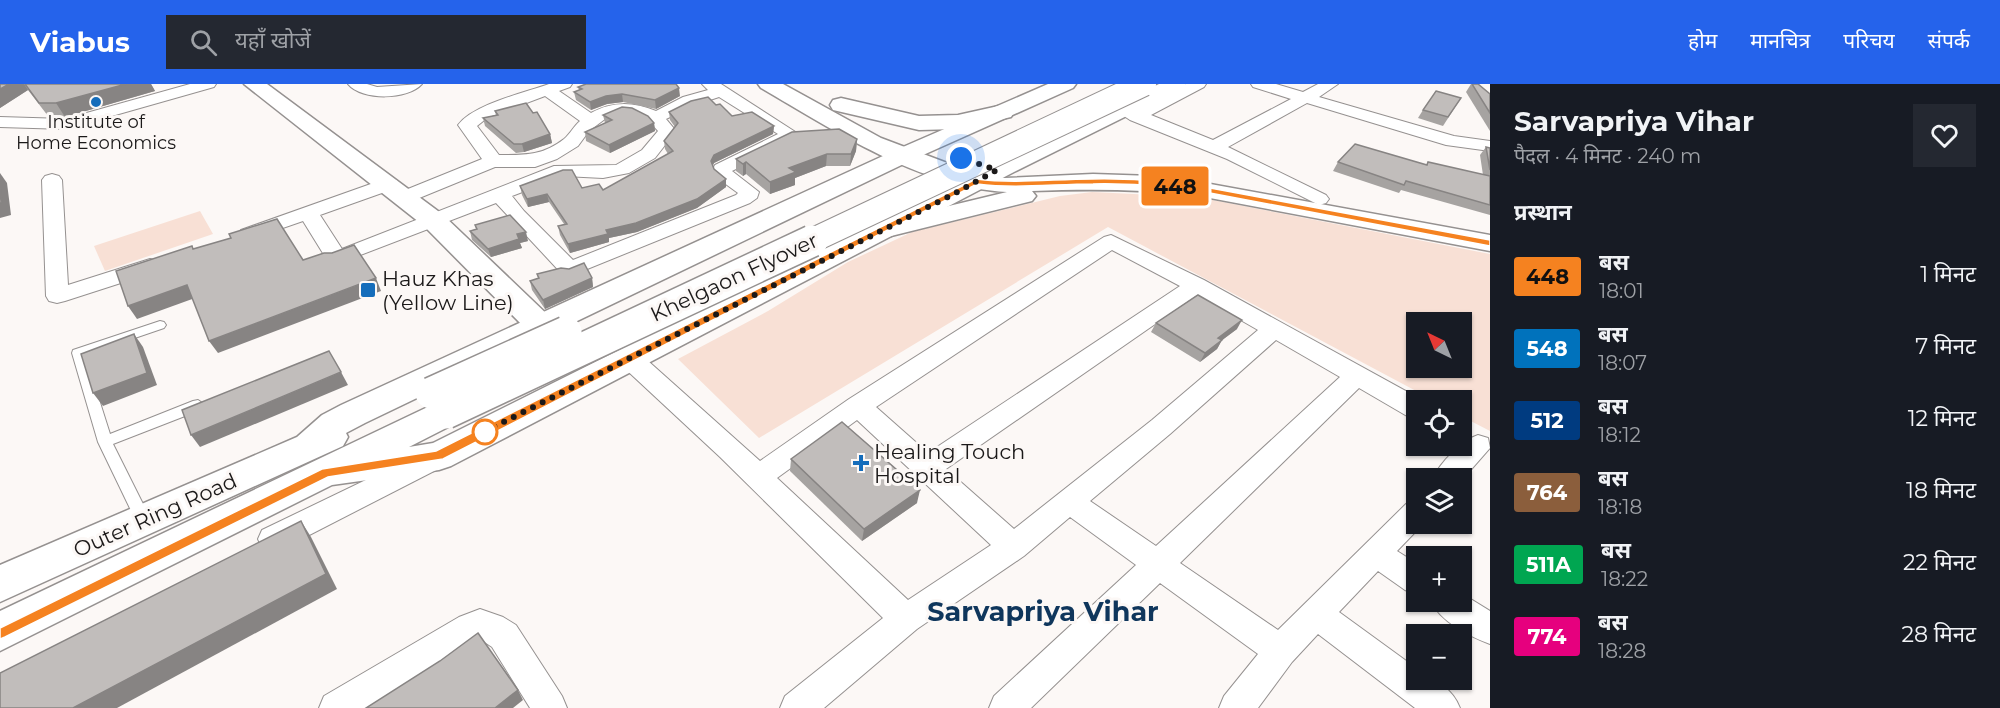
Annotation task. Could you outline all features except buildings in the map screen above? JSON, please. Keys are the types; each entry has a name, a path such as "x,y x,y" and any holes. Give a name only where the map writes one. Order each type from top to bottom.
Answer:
{"main road":[{"path":"254,84 433,220 541,326"},
{"path":"768,84 849,130 915,151"},
{"path":"803,84 915,151 944,172 987,176 1095,163 1143,167 1319,199 1490,243"},
{"name":"Khelgaon Flyover","path":"318,459 1110,84"},
{"name":"Khelgaon Flyover","path":"438,403 1144,84"},
{"path":"1062,86 915,151 352,414 334,424 318,459 439,456 987,176 1125,113 1176,84"},
{"path":"1062,86 1051,93 1050,99 1054,105 1064,111 1091,118 1125,113"},
{"path":"841,105 894,119 933,124 958,122 1008,111"},
{"path":"849,130 858,142 864,157 859,177"},
{"path":"987,176 1005,185 1093,181 1153,183 1490,236"},
{"path":"883,230 1000,201 1056,190 1128,182"},
{"path":"769,219 784,214 800,214 816,217 829,223 838,231 840,241 836,251 826,259"},
{"name":"Outer Ring Road","path":"0,584 143,520 318,459"},
{"name":"Outer Ring Road","path":"0,632 318,459"}],"street":[{"path":"0,122 66,124 208,84"},
{"path":"356,84 377,92 393,91 414,84"},
{"path":"491,161 491,157 467,124 469,121 481,114 564,84"},
{"path":"1125,113 1198,84"},
{"path":"1259,84 1452,141 1490,146"},
{"path":"1214,147 1330,84"},
{"path":"497,195 508,202 516,215 570,269 743,199 750,194 749,192 723,173 722,169 784,138 788,133 716,88 656,118"},
{"path":"547,90 591,121"},
{"path":"232,239 309,214 479,168 491,161 535,160 551,155 572,142 599,115 622,108 636,109 656,118 667,131 660,142 629,167 603,172 561,170 338,258 309,214"},
{"path":"1125,113 1214,147 1319,199"},
{"path":"52,180 57,296 166,261"},
{"path":"758,477 858,406 1111,241 1196,285 1406,404"},
{"path":"927,468 1196,285"},
{"path":"797,708 906,619 1013,547 1161,427 1274,329"},
{"path":"629,358 758,477 906,619"},
{"path":"1006,708 1357,376"},
{"path":"858,406 1013,547"},
{"path":"1455,468 1476,443"},
{"path":"252,549 439,456"},
{"path":"1070,501 1280,651"},
{"path":"1236,708 1280,651 1406,523"},
{"path":"1377,554 1406,573"},
{"path":"1464,612 1490,629"},
{"path":"1317,615 1443,708"},
{"path":"336,708 458,633 480,624 492,627 504,636 550,708"}],"lane":[{"path":"143,520 105,442 78,353 160,325"},
{"path":"105,442 201,404"}],"shaded area":[{"path":"1092,192 1197,197 1490,254 1490,431 1472,422 1472,390 1414,390 1108,227 759,438 678,359 768,311 848,262 912,232 1060,196"},
{"path":"200,211 213,234 105,271 94,246"}],"bus line":[{"name":"448","path":"0,632 326,472 439,456 976,182 1005,185 1093,181 1153,183 1250,197 1490,243"}],"place":[{"name":"Institute of Home Economics","path":"96,102"},
{"name":"Hauz Khas (Yellow Line)","path":"368,290"},
{"name":"Healing Touch Hospital","path":"861,463"}],"district":[{"name":"Sarvapriya Vihar","path":"1043,611"}],"route":[{"path":"485,432 480,434 997,170 961,158"}]}
